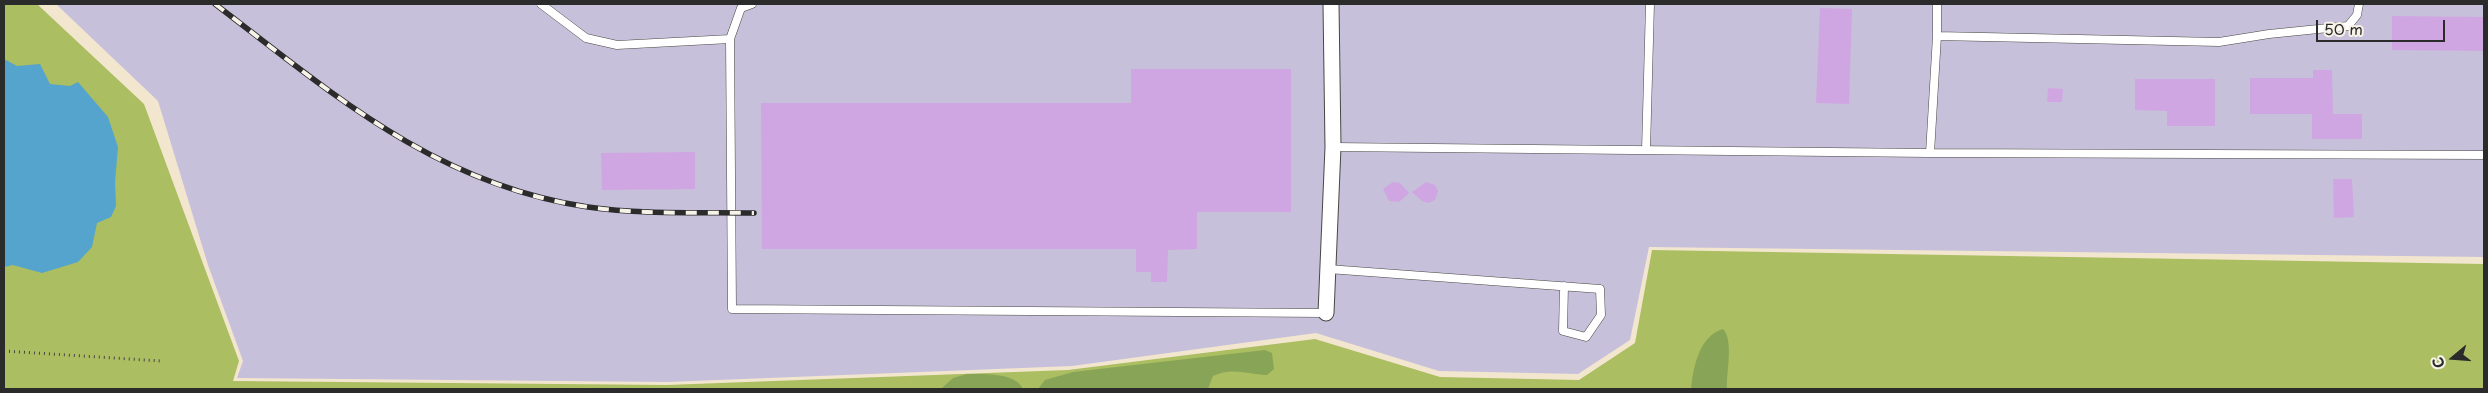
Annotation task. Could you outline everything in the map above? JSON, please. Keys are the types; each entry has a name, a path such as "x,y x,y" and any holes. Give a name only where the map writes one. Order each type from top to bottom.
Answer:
{"street":[{"path":"1326,313 1333,147 1331,4"}],"lane":[{"path":"542,4 586,38 617,45 730,39"},
{"path":"752,4 741,8 730,39 732,309 1326,313"},
{"path":"1646,150 1650,4"},
{"path":"1930,153 1937,4"},
{"path":"1936,36 2219,42 2269,34 2348,26 2356,15 2359,4"},
{"path":"1333,147 1930,153 2484,155"},
{"path":"1328,269 1564,286 1600,289 1602,315 1586,336 1562,331 1564,286"}],"path":[{"path":"4,351 161,361"}],"shaded area":[{"path":"56,4 2484,4 2484,257 1649,247 1630,340 1578,374 1439,371 1316,333 1072,366 667,382 237,378 243,361 208,265 158,101"}],"green space":[{"path":"4,4 37,4 144,104 239,361 233,381 667,385 1068,370 1315,339 1440,377 1579,380 1635,343 1652,250 2484,264 2484,389 4,389"},
{"path":"1723,329 1729,349 1727,389 1691,389 1693,372 1703,346 1708,338"},
{"path":"1265,350 1272,353 1274,369 1267,375 1233,371 1220,373 1213,376 1208,389 1038,389 1045,380 1073,372"},
{"path":"967,374 989,374 1006,377 1019,383 1023,389 941,389 953,378"}],"water":[{"path":"4,59 17,66 40,64 50,84 70,86 78,82 108,117 118,147 115,182 116,206 111,217 97,223 92,247 78,262 42,273 13,265 4,267"}],"building":[{"path":"1820,8 1852,9 1849,104 1816,103"},
{"path":"2392,16 2484,17 2484,51 2392,50"},
{"path":"1131,69 1291,69 1291,212 1197,212 1197,249 1168,250 1167,282 1151,282 1151,272 1136,272 1136,249 762,249 761,103 1131,103"},
{"path":"2313,70 2332,70 2333,114 2362,114 2362,139 2312,139 2312,114 2250,114 2250,78 2313,78"},
{"path":"2135,79 2215,79 2215,126 2167,126 2167,111 2135,110"},
{"path":"2048,88 2063,89 2062,102 2047,102"},
{"path":"695,152 695,189 602,190 601,153"},
{"path":"2333,179 2352,179 2354,217 2334,218"},
{"path":"1393,182 1400,183 1409,193 1399,202 1389,201 1383,189"},
{"path":"1426,182 1435,185 1438,191 1435,200 1428,203 1422,201 1412,192"}],"railway":[{"path":"215,4 345,102 388,131 434,156 482,178 533,195 609,210 754,213"}]}
